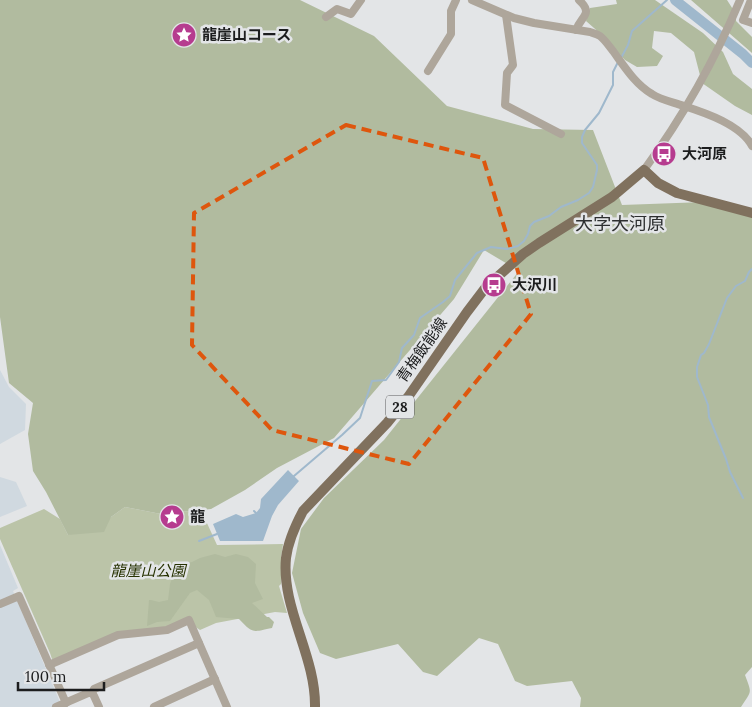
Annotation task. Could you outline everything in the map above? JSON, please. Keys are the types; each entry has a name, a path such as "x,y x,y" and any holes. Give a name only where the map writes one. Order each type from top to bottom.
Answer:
{"main road":[{"path":"644,170 667,189 752,214"},
{"name":"青梅飯能線","path":"315,707 311,670 297,626 286,579 288,546 303,511 387,423 491,282 539,242 612,197 644,170"}],"street":[{"path":"326,17 337,10 351,14 361,0"},
{"path":"428,71 451,34 451,11 456,0"},
{"path":"472,0 487,3 506,15 534,24 590,32 600,36 635,80 650,93 721,120 741,132 752,146"},
{"path":"576,30 586,11 585,6 579,0"},
{"path":"644,170 668,135 703,76 740,0"},
{"path":"751,0 743,20 752,23"},
{"path":"506,15 513,65 507,74 505,105 562,134"},
{"path":"0,604 19,596 66,703"},
{"path":"49,665 118,635 167,630 188,620 227,707"},
{"path":"56,707 92,693 94,689 199,643"},
{"path":"154,707 215,679"},
{"path":"92,693 99,707"}],"highlighted area":[{"path":"346,125 483,158 531,314 409,464 272,430 192,345 194,213"}],"shaded area":[{"path":"0,370 9,387 26,404 25,430 0,444"},
{"path":"0,477 16,482 27,506 0,517"},
{"path":"0,545 18,588 13,591 62,707 0,707"}],"green space":[{"path":"0,0 300,0 374,36 447,106 533,129 593,130 622,205 704,202 752,217 752,667 745,675 750,692 741,707 580,707 581,698 572,681 527,686 515,681 498,644 479,638 437,676 423,672 398,644 336,659 320,653 303,613 292,573 301,529 324,498 384,440 519,271 484,250 454,299 334,438 277,468 245,490 211,509 161,514 125,507 111,517 104,532 68,535 33,471 28,434 33,403 9,383 0,317"},
{"path":"616,0 655,0 703,33 723,52 733,74 752,89 752,115 735,106 702,83 694,52 671,33 654,31 652,48 663,56 657,66 637,67 625,60 586,21 590,8 617,4"},
{"path":"691,0 727,0 736,14 736,21 752,37 752,53"},
{"name":"龍崖山公園","path":"125,507 161,514 201,510 217,545 283,544 281,584 279,586 287,613 275,612 216,623 200,630 193,624 143,630 55,660 52,659 0,539 0,528 44,509 60,519 68,535 111,517"},
{"path":"215,554 225,557 236,554 248,557 256,564 255,583 263,599 252,603 274,622 272,628 254,631 239,619 216,617 209,600 197,590 190,593 170,621 157,622 147,626 149,600 159,602 168,600 170,584 174,573 183,564"}],"water":[{"path":"288,470 299,481 278,505 263,541 220,541 213,524 236,514 243,517 256,513 260,508 261,499"}],"waterway":[{"name":"大沢川","path":"621,58 628,45 632,31 667,0"},
{"path":"675,0 752,63"},
{"name":"大沢川","path":"294,476 360,418 372,381 386,380 399,362 402,348 414,335 420,318 450,296 455,280 477,253 491,247 507,249 518,246 524,241 530,226 534,222 549,216 561,207 589,193 593,187 597,165 582,143 582,137 585,130 599,113 613,85 613,72 618,62"},
{"path":"743,498 730,472 709,417 708,405 697,377 697,367 701,355 709,344 727,298 736,286 745,281 752,269"},
{"path":"199,541 217,534"}],"place":[{"name":"龍崖山コース","path":"184,35"},
{"name":"大河原","path":"664,154"},
{"name":"大沢川","path":"494,285"},
{"name":"龍","path":"172,517"}],"district":[{"name":"大字大河原","path":"620,224"}]}
